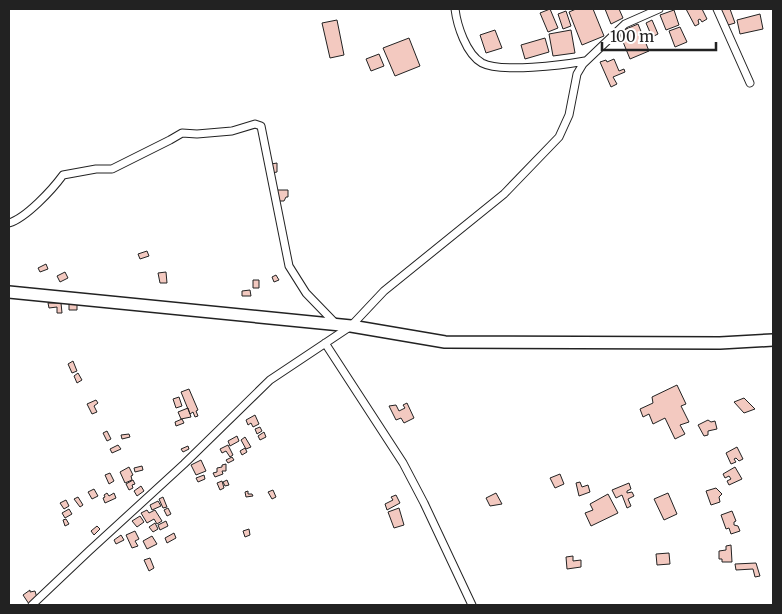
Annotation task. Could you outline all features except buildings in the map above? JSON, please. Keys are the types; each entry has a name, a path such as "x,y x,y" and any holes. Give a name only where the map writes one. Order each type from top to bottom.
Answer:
{"main road":[{"path":"9,292 336,324 446,342 720,343 773,340"}],"street":[{"path":"455,9 456,19 463,38 481,62 499,68 586,61"},
{"path":"32,605 184,464 270,380 351,326 384,291 504,194 559,137 569,115 577,74 586,61 624,24 659,9"},
{"path":"716,9 750,83"},
{"path":"9,223 29,211 44,195 53,189 63,175 96,169 112,169 182,133 197,134 232,131 255,124 261,126 288,266 306,293 336,324"},
{"path":"325,343 403,463 472,605"}]}
